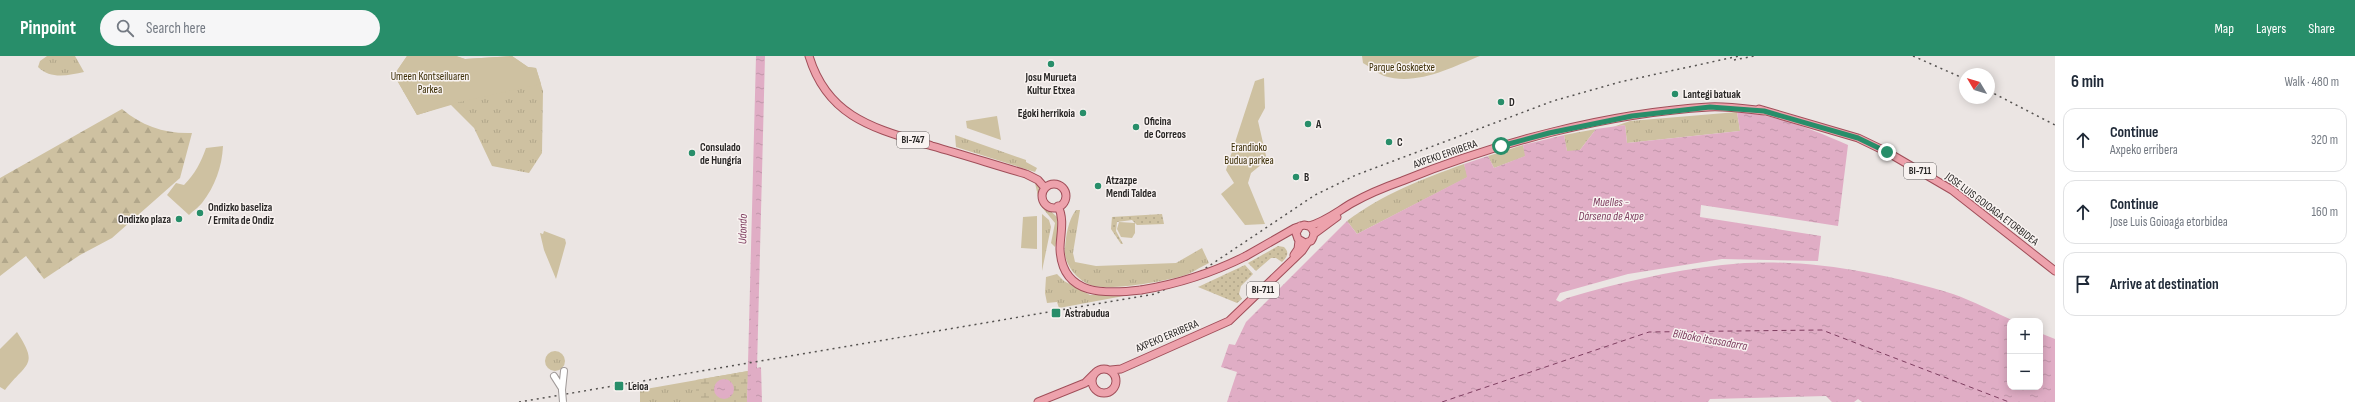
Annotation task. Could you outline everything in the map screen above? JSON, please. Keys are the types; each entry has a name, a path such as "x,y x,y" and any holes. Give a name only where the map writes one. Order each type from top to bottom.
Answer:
{"main road":[{"name":"BI-747","path":"809,56 824,88 836,104 854,118 880,130 1026,174 1038,180 1045,188"},
{"name":"AXPEKO ERRIBERA","path":"1310,226 1330,217 1350,204 1403,180 1525,139 1632,116 1710,107 1764,111"},
{"name":"JOSE LUIS GOIOAGA ETORBIDEA","path":"1764,111 1858,138 1887,152 1952,190 2055,271"},
{"path":"1055,184 1064,190 1064,201 1058,206 1050,206 1044,202 1042,195 1045,188 1055,184"},
{"name":"AXPEKO ERRIBERA","path":"1314,234 1350,204"},
{"path":"1058,206 1062,229 1061,256 1070,277 1080,286 1097,292 1141,290 1167,286 1207,274 1246,256 1300,226"},
{"name":"BI-711","path":"1298,239 1296,230 1300,226 1310,226"},
{"path":"1310,226 1314,234"},
{"name":"BI-711","path":"1308,242 1314,234"},
{"path":"1280,236 1291,236 1308,242"},
{"name":"AXPEKO ERRIBERA","path":"1211,330 1238,311 1288,262 1297,252 1298,239"},
{"name":"AXPEKO ERRIBERA","path":"1038,402 1088,381 1095,374 1104,369 1117,370 1211,330 1239,314 1302,252 1308,242"},
{"name":"AXPEKO ERRIBERA","path":"1069,389 1082,387 1095,388 1102,392 1109,392 1133,363"},
{"path":"1111,370 1115,376 1116,382"},
{"path":"1095,374 1092,381 1095,388"}],"street":[{"path":"563,402 561,388 564,371"},
{"path":"554,376 561,388"}],"green space":[{"path":"47,56 75,56 84,72 60,76 49,74 38,67 40,61"},
{"path":"407,56 456,56 465,59 512,56 528,67 536,68 543,91 542,153 529,173 492,166 474,128 451,105 417,115 394,75"},
{"name":"Umeen Kontseiluaren Parkea","path":"407,56 456,56 465,59 512,56 528,67 536,68 541,84 451,104 417,115 394,75"},
{"name":"Parque Goskoetxe","path":"1362,56 1480,56 1433,74 1409,79 1396,79 1381,75 1363,63"},
{"name":"Erandioko Budua parkea","path":"1264,78 1265,108 1258,121 1267,160 1251,173 1248,183 1265,224 1245,225 1221,194 1234,183 1226,170 1255,81"},
{"path":"122,109 138,120 154,128 172,132 192,133 180,178 112,238 80,255 44,279 26,256 0,276 0,178"},
{"path":"1737,112 1740,131 1627,143 1625,125 1613,127 1630,121"},
{"path":"997,116 1001,140 967,128 966,121"},
{"path":"1596,129 1580,150 1567,152 1564,135"},
{"path":"955,135 1026,160 1026,162 1037,168 1035,172 956,147"},
{"path":"1523,145 1526,156 1494,168 1488,156"},
{"path":"223,146 221,161 214,183 207,197 189,215 167,195 176,183 184,185 188,181 197,168 206,148"},
{"path":"1464,164 1468,177 1357,234 1347,221 1361,211 1403,188"},
{"path":"1035,183 1039,186 1042,203 1057,217 1058,236 1055,247 1051,243 1055,223 1040,205"},
{"path":"1076,210 1080,210 1073,253 1075,262 1096,266 1176,263 1202,248 1209,263 1185,275 1150,283 1114,287 1094,286 1088,284 1082,281 1073,272 1066,260 1065,254 1065,243 1068,228 1071,218"},
{"path":"1042,214 1049,220 1051,227 1042,271"},
{"path":"1162,214 1164,224 1137,225 1132,220 1117,222 1116,231 1123,244 1121,244 1111,229 1112,217"},
{"path":"1037,216 1037,249 1021,248 1023,217"},
{"path":"1119,222 1135,223 1135,233 1132,238 1121,237 1117,229"},
{"path":"544,231 565,239 566,243 556,279 544,250 540,233 543,234"},
{"path":"1278,246 1284,247 1287,251 1286,257 1282,262 1276,258 1271,258 1256,271 1248,263"},
{"path":"1245,265 1253,274 1241,286 1239,294 1242,299 1237,303 1198,287"},
{"path":"1057,274 1064,281 1090,295 1129,295 1059,308 1057,302 1047,303 1045,293 1046,277"},
{"path":"17,332 28,351 28,363 5,390 0,387 0,349"},
{"path":"555,351 562,354 565,361 562,368 555,371 548,368 545,361 548,354"},
{"path":"748,371 747,402 640,402 640,390"},
{"path":"748,371 747,402 696,402 696,380"}],"water":[{"path":"756,56 765,56 757,368 761,367 762,402 747,402"},
{"path":"1737,112 1752,113 1780,119 1808,128 1848,145 1838,226 1701,205 1700,217 1821,236 1818,261 1722,259 1628,274 1560,293 1556,300 1560,302 1567,298 1644,278 1722,265 1751,263 1809,264 1868,273 1953,294 2008,318 2007,390 2043,390 2043,334 2055,339 2055,402 1862,402 1858,399 1854,402 1832,402 1826,396 1710,399 1708,402 1227,402 1237,372 1221,367 1229,344 1235,345 1246,322 1347,221 1357,234 1467,177 1464,164 1488,156 1494,168 1525,156 1523,145 1564,135 1567,151 1580,150 1596,129 1625,125 1627,143 1740,131"},
{"path":"724,379 731,382 734,389 731,396 724,399 717,396 714,389 717,382"}],"ferry route":[{"path":"1442,402 1649,332 1822,330 2009,402"}],"railway":[{"path":"519,402 1155,294 1194,276 1315,195 1356,175 1553,101 1620,82 1739,56"},
{"path":"1734,60 1754,56"},
{"path":"1913,56 1959,76"},
{"path":"1995,94 2055,125"}],"place":[{"name":"Josu Murueta Kultur Etxea","path":"1051,64"},
{"name":"Lantegi batuak","path":"1675,94"},
{"name":"D","path":"1501,102"},
{"name":"Egoki herrikoia","path":"1083,113"},
{"name":"A","path":"1308,124"},
{"name":"Oficina de Correos","path":"1136,127"},
{"name":"C","path":"1389,142"},
{"name":"Consulado de Hungría","path":"692,153"},
{"name":"B","path":"1296,177"},
{"name":"Atzazpe Mendi Taldea","path":"1098,186"},
{"name":"Ondizko baseliza / Ermita de Ondiz","path":"200,213"},
{"name":"Ondizko plaza","path":"179,219"},
{"name":"Astrabudua","path":"1056,313"},
{"name":"Leioa","path":"619,386"}],"route":[{"path":"1501,146 1549,133 1632,116 1710,107 1740,108 1764,111 1822,127 1839,134 1858,138 1887,152"}],"water label":[{"name":"Muelles - Dársena de Axpe","path":"1611,209"},
{"name":"Udondo","path":"743,229"},
{"name":"Bilboko itsasadarra","path":"1710,340"}]}
